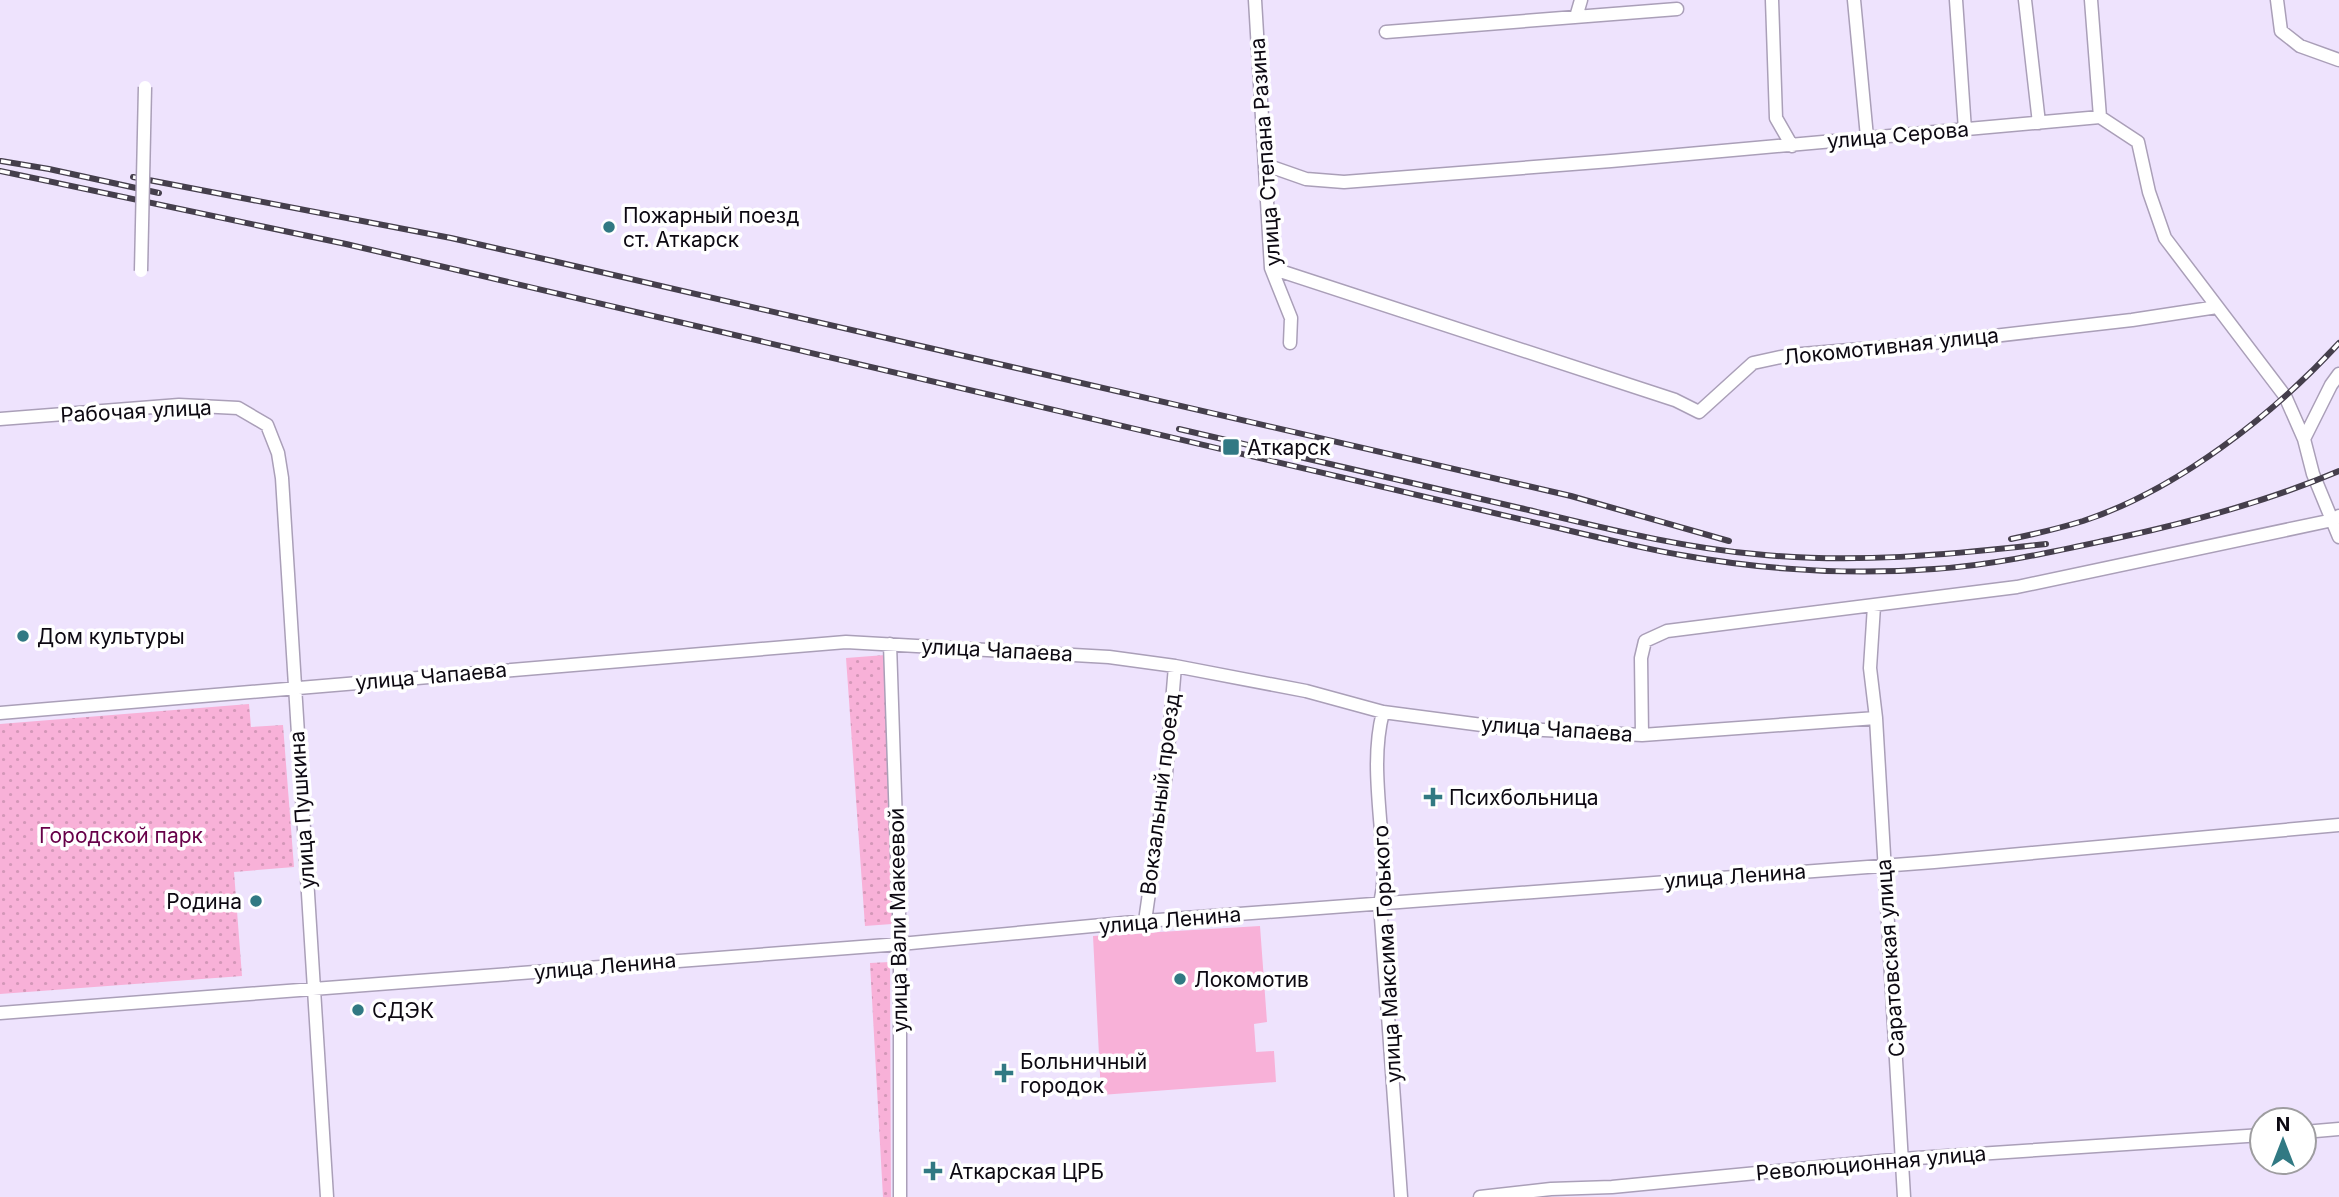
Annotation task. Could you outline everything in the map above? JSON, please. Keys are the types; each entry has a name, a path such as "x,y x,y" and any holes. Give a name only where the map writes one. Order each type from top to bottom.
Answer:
{"street":[{"name":"улица Степана Разина","path":"1255,0 1271,268 1291,318 1290,342"},
{"path":"1576,17 1581,0"},
{"path":"1772,0 1776,118 1792,146"},
{"path":"1854,0 1867,137"},
{"path":"1956,0 1965,130"},
{"path":"2025,0 2039,123"},
{"path":"2091,0 2099,117 2138,142 2149,192 2165,238 2285,396 2304,439 2315,481 2336,518 2339,537"},
{"path":"2277,0 2281,31 2300,46 2339,60"},
{"path":"1386,32 1677,9"},
{"path":"141,271 145,88"},
{"name":"улица Серова","path":"1266,165 1306,179 1343,182 1792,146 2099,117"},
{"name":"Локомотивная улица","path":"1271,268 1675,400 1699,412 1753,363 1790,355 1947,342 2217,307"},
{"path":"2304,439 2339,374"},
{"name":"Рабочая улица","path":"0,419 179,405 239,408 267,425"},
{"name":"улица Пушкина","path":"267,425 278,453 282,478 327,1197"},
{"path":"1642,735 1641,658 1645,641 1667,631 2017,587 2336,518"},
{"path":"1874,606 1870,668 1876,718"},
{"name":"улица Чапаева","path":"0,713 592,661 846,642 1109,657 1175,666 1306,691 1383,712 1505,728 1642,735 1876,718"},
{"name":"улица Вали Макеевой","path":"890,644 900,944 900,1197"},
{"name":"Вокзальный проезд","path":"1145,921 1166,774 1175,666"},
{"name":"улица Максима Горького","path":"1383,712 1378,732 1378,780 1385,886 1380,904 1401,1197"},
{"name":"Саратовская улица","path":"1876,718 1904,1197"},
{"name":"улица Ленина","path":"0,1013 1884,865 2339,825"},
{"path":"2318,1131 2339,1129"},
{"name":"Революционная улица","path":"1480,1197 1551,1189 1612,1187 1636,1190 1902,1159 2248,1136"}],"green space":[{"path":"885,655 892,924 865,926 846,658"},
{"name":"Городской парк","path":"249,704 251,727 283,725 294,867 234,872 242,976 0,994 0,724"},
{"name":"Локомотив","path":"1260,926 1267,1022 1254,1024 1256,1052 1274,1051 1276,1082 1101,1095 1093,936"},
{"path":"890,962 891,1197 883,1197 870,963"}],"railway":[{"path":"1,161 159,193"},
{"path":"0,171 346,244 1634,546 1744,564 1808,570 1871,571 1934,569 2003,561 2201,518 2285,492 2339,471"},
{"path":"133,177 451,238 553,261 1571,496 1729,541"},
{"path":"2011,539 2083,521 2118,507 2188,470 2254,423 2339,343"},
{"path":"1179,429 1607,529 1725,551 1791,557 1864,558 1937,555 2046,544"}],"place":[{"name":"Пожарный поезд ст. Аткарск","path":"609,227"},
{"name":"Аткарск","path":"1231,447"},
{"name":"Дом культуры","path":"23,636"},
{"name":"Психбольница","path":"1433,797"},
{"name":"Родина","path":"256,901"},
{"name":"Локомотив","path":"1180,979"},
{"name":"СДЭК","path":"358,1010"},
{"name":"Больничный городок","path":"1004,1073"},
{"name":"Аткарская ЦРБ","path":"933,1171"}]}
